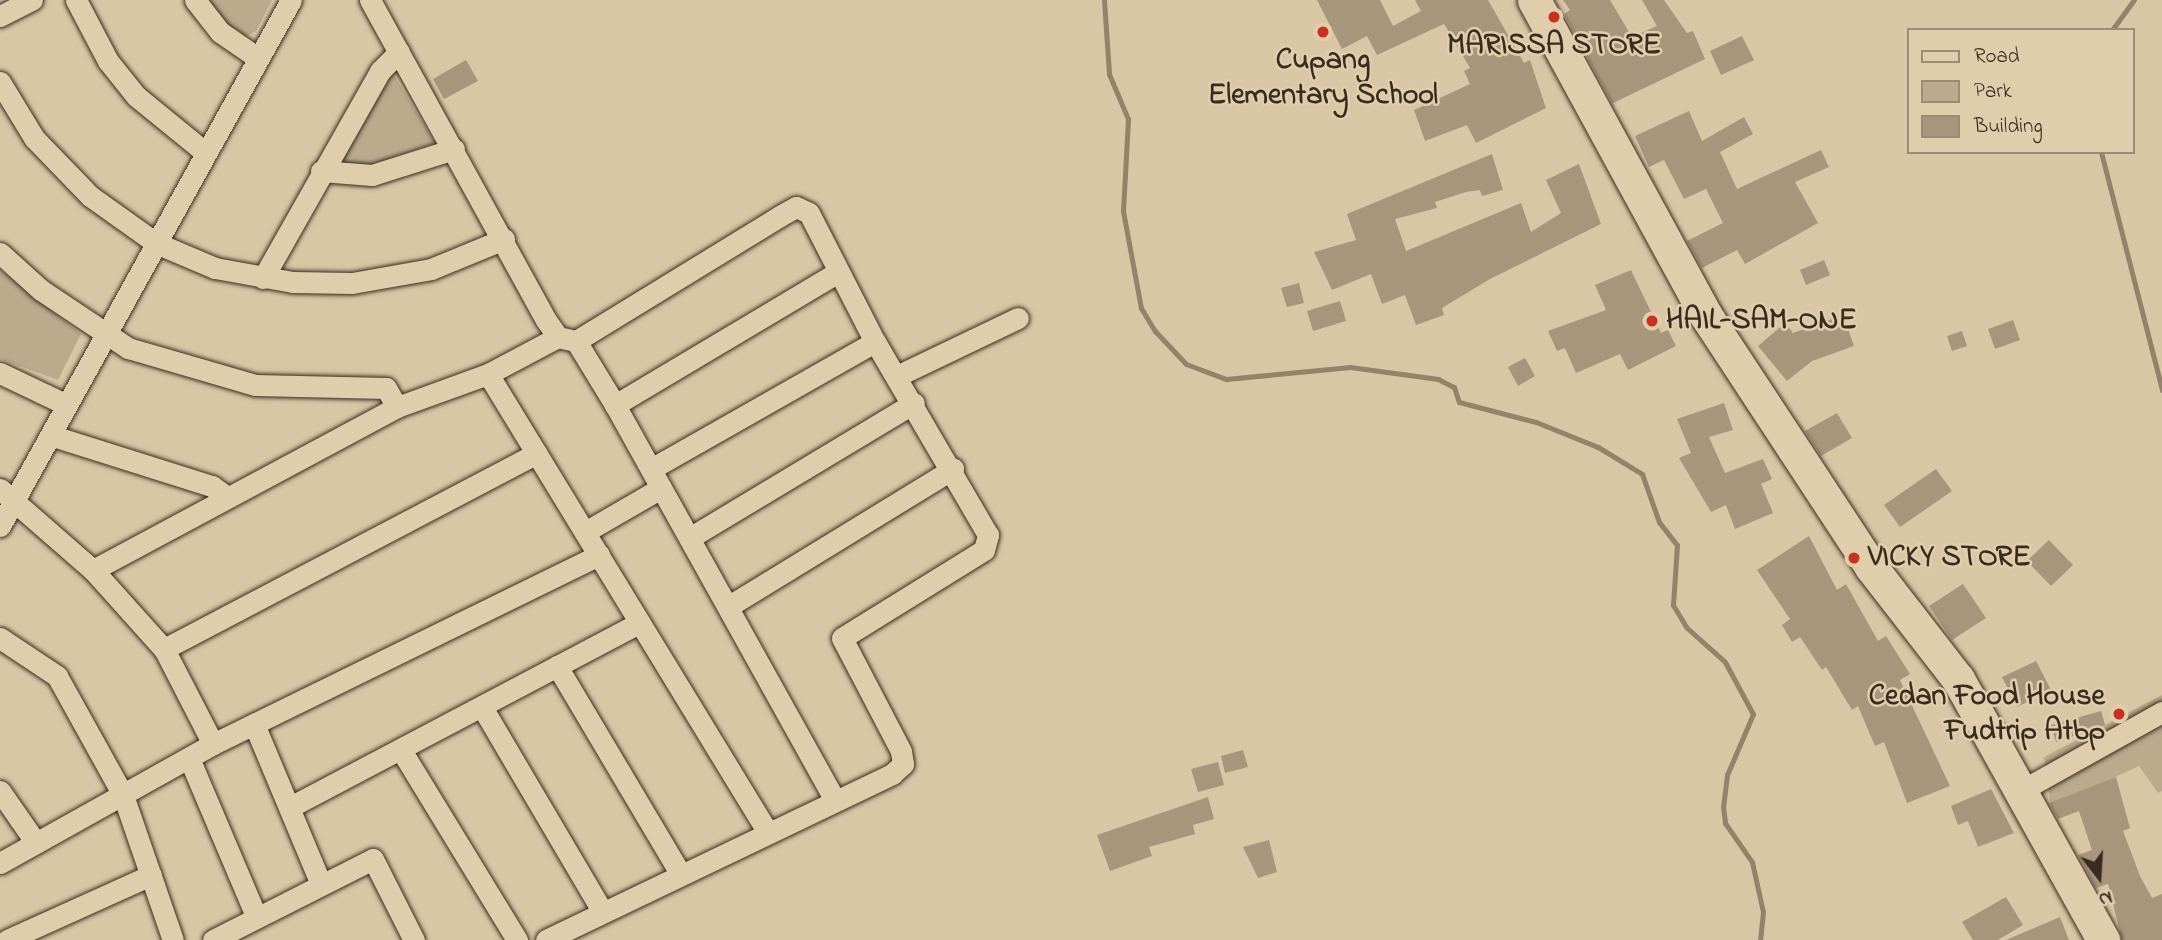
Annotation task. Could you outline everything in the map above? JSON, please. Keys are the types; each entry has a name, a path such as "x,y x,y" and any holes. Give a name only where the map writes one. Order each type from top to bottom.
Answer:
{"main road":[{"path":"1534,0 1734,360 1871,567 1958,679 2024,789 2103,940"}],"street":[{"path":"0,16 32,0"},
{"path":"76,0 108,61 136,96 206,153"},
{"path":"195,0 220,32 258,58"},
{"path":"0,526 7,494 53,436 65,404 291,0"},
{"path":"370,0 504,239 567,339 615,405 691,537 834,799"},
{"path":"263,278 321,171 380,71 399,52"},
{"path":"0,82 34,138 72,181 156,243 215,268 263,278 322,284 381,280 453,262 504,239"},
{"path":"321,171 355,176 390,172 454,149"},
{"path":"93,570 397,407 488,374 567,339 796,207 808,213 875,342 984,520 984,550 842,638 903,764 545,940"},
{"path":"0,253 103,335 168,363 225,380 284,388 386,388 397,407"},
{"path":"615,405 838,272"},
{"path":"897,376 1018,318"},
{"path":"585,532 656,478 875,342"},
{"path":"0,373 65,404"},
{"path":"488,374 767,831"},
{"path":"691,537 914,403"},
{"path":"53,436 212,486 227,497"},
{"path":"164,649 537,453"},
{"path":"729,606 953,469"},
{"path":"7,494 93,570 164,649 213,744"},
{"path":"0,863 213,744 599,555"},
{"path":"290,807 639,623"},
{"path":"0,638 57,676 123,794 173,940"},
{"path":"557,666 680,873"},
{"path":"482,706 602,911"},
{"path":"2024,789 2162,712"},
{"path":"254,724 321,884"},
{"path":"401,750 517,940"},
{"path":"188,758 256,916"},
{"path":"0,791 36,843"},
{"path":"213,940 373,859 414,940"},
{"path":"7,940 150,875"}],"green space":[{"path":"207,0 272,0 256,31 245,37 224,23"},
{"path":"392,72 435,143 368,166 341,166 339,158"},
{"path":"0,270 81,334 58,380 0,359"},
{"path":"2162,695 2162,791 2158,793 2139,766 2051,807 2044,757"}],"building":[{"path":"1317,0 1380,0 1393,26 1421,11 1415,0 1488,0 1524,63 1530,60 1546,108 1476,143 1467,125 1425,141 1414,110 1470,84 1464,71 1470,68 1444,24 1377,55 1367,36 1342,49"},
{"path":"1563,0 1610,0 1632,37 1657,26 1642,0 1664,0 1687,33 1693,31 1705,59 1613,103 1614,107 1564,14 1570,10"},
{"path":"1742,36 1754,60 1721,75 1710,51"},
{"path":"466,60 478,81 444,99 433,79"},
{"path":"1689,111 1702,141 1744,117 1753,134 1720,152 1737,189 1821,150 1829,167 1795,182 1818,223 1745,264 1737,250 1702,268 1687,241 1723,223 1706,189 1684,199 1664,160 1649,167 1635,136"},
{"path":"1492,154 1503,190 1482,196 1480,190 1466,192 1435,202 1437,208 1395,219 1406,251 1521,203 1531,232 1561,213 1546,180 1579,164 1601,224 1490,279 1442,308 1444,315 1416,325 1405,295 1382,304 1371,274 1332,290 1314,252 1356,240 1347,214"},
{"path":"1824,260 1830,275 1806,285 1800,270"},
{"path":"1631,270 1661,333 1668,330 1676,346 1628,370 1620,354 1576,373 1565,348 1557,351 1548,331 1606,310 1595,285"},
{"path":"1299,283 1304,303 1287,307 1281,288"},
{"path":"1340,301 1346,321 1313,331 1307,311"},
{"path":"1843,315 1854,346 1812,361 1787,381 1758,346 1785,323 1793,333"},
{"path":"2013,320 2020,340 1995,349 1988,329"},
{"path":"1962,331 1967,346 1952,351 1947,336"},
{"path":"1525,358 1535,376 1518,386 1508,367"},
{"path":"1724,403 1733,430 1709,437 1725,473 1763,459 1772,479 1761,484 1773,513 1735,529 1726,505 1711,512 1679,458 1691,453 1677,419"},
{"path":"1837,413 1852,438 1821,456 1805,431"},
{"path":"1936,469 1952,491 1900,527 1884,505"},
{"path":"1809,536 1837,590 1846,584 1878,641 1886,636 1910,674 1900,680 1950,786 1907,803 1884,742 1875,746 1858,706 1852,710 1826,667 1822,670 1800,637 1792,642 1782,625 1790,619 1757,570"},
{"path":"2049,540 2073,565 2051,586 2027,561"},
{"path":"1963,584 1986,618 1952,640 1929,606"},
{"path":"2036,661 2051,690 2017,707 2002,677"},
{"path":"2101,711 2105,725 2056,742 2051,725"},
{"path":"1243,750 1248,767 1225,773 1221,756"},
{"path":"1218,762 1224,785 1198,792 1191,769"},
{"path":"2116,777 2130,828 2123,831 2140,876 2152,898 2162,894 2162,940 2122,940 2108,884 2096,888 2078,855 2092,850 2079,811 2058,819 2049,803"},
{"path":"1991,789 2014,833 1978,847 1968,821 1958,825 1951,806"},
{"path":"1208,797 1214,819 1193,825 1195,834 1149,847 1152,856 1110,871 1097,835"},
{"path":"1269,840 1277,872 1258,878 1243,847"},
{"path":"2006,897 2023,925 1998,940 1973,940 1962,922"},
{"path":"2060,917 2069,940 2006,940"}],"waterway":[{"path":"1104,0 1109,74 1128,119 1123,211 1141,308 1155,331 1186,364 1226,379 1350,367 1438,379 1454,387 1459,402 1536,422 1598,447 1642,474 1659,522 1677,545 1673,605 1686,627 1725,662 1753,714 1727,775 1723,806 1725,823 1752,862 1763,912 1760,940"},
{"path":"2113,28 2134,0"},
{"path":"2102,154 2162,390"}],"place":[{"name":"MARISSA STORE","path":"1554,17"},
{"name":"Cupang Elementary School","path":"1323,32"},
{"name":"HAIL-SAM-ONE","path":"1652,321"},
{"name":"VICKY STORE","path":"1854,558"},
{"name":"Cedan Food House Fudtrip Atbp","path":"2119,714"}]}
